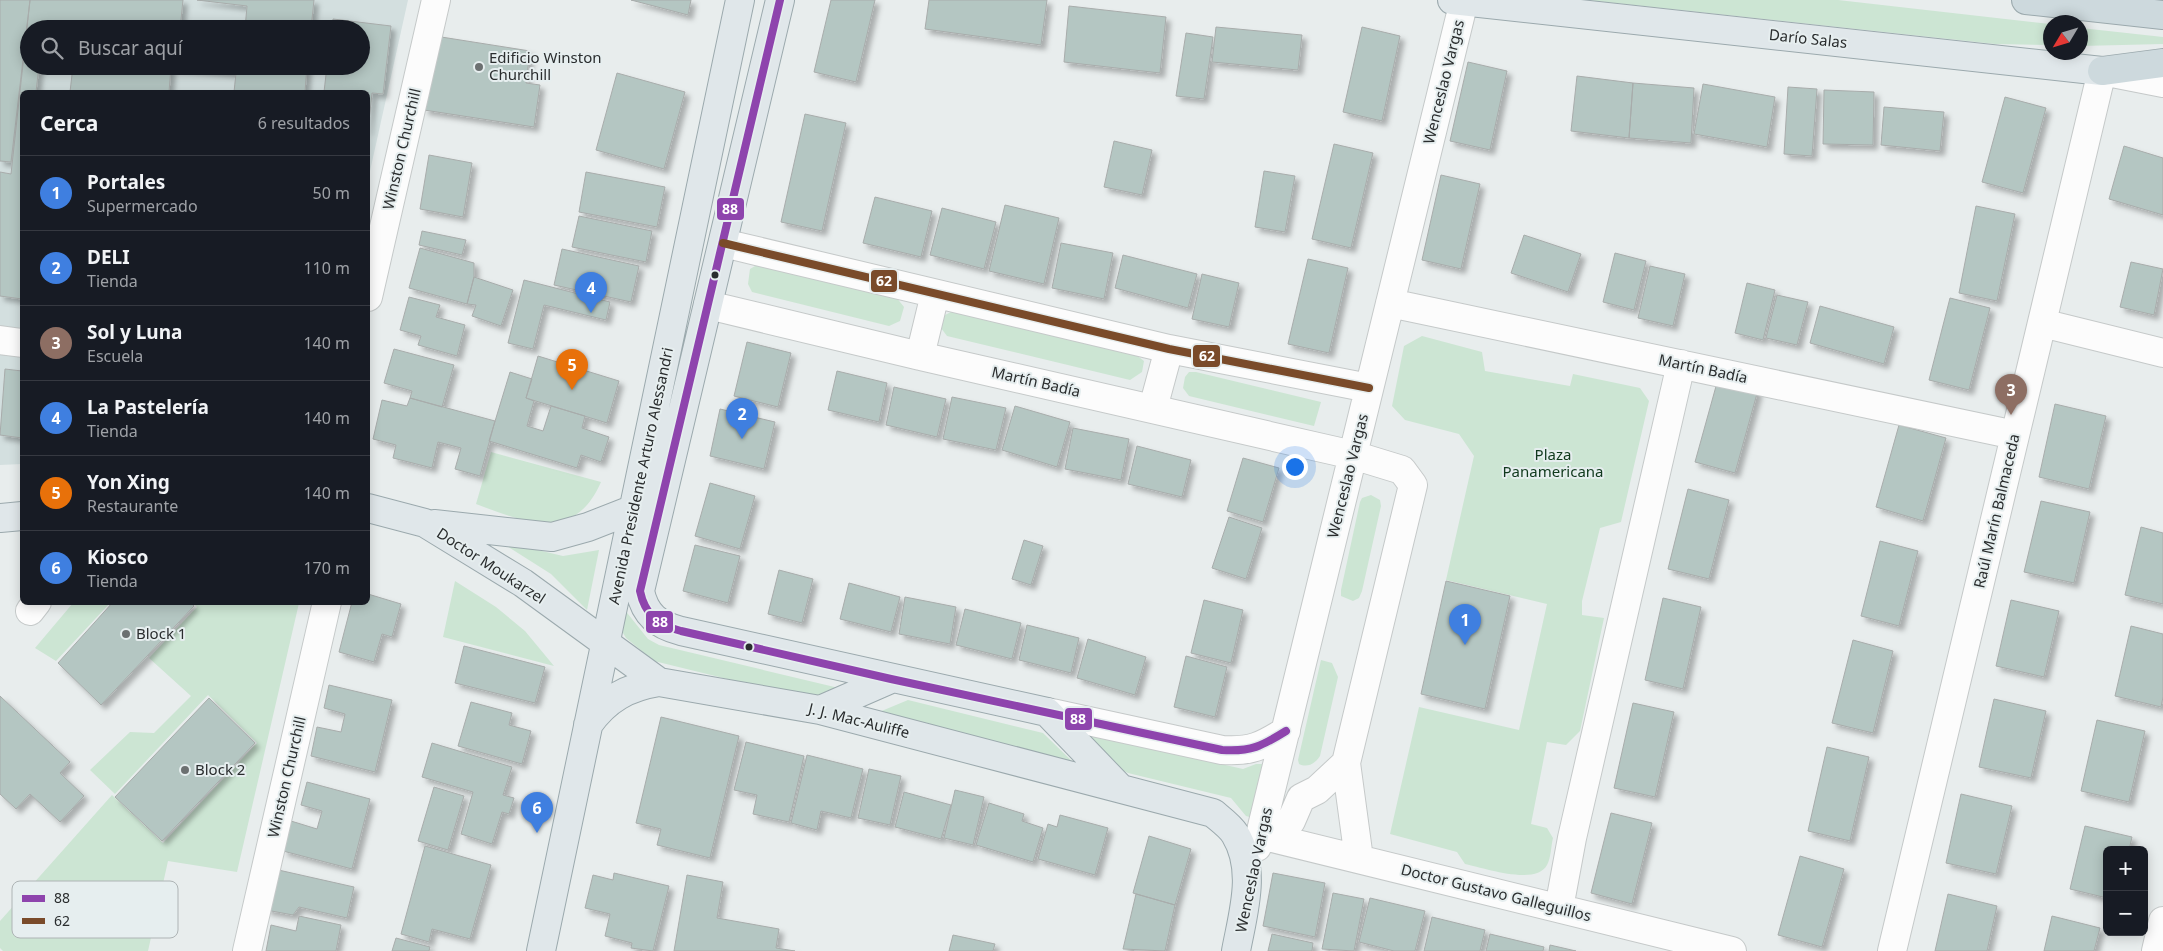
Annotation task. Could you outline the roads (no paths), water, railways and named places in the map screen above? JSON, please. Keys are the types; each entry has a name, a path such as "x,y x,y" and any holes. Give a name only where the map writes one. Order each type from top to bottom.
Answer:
{"highway":[{"path":"2026,0 2163,15"},
{"path":"2102,71 2163,63"}],"main road":[{"name":"Avenida Presidente Arturo Alessandri","path":"541,951 740,0"},
{"name":"Avenida Presidente Arturo Alessandri","path":"780,0 640,591 642,605 663,626 891,680"},
{"name":"Darío Salas","path":"1458,1 2102,71"},
{"name":"Doctor Moukarzel","path":"370,509 425,523 523,583 605,644"},
{"path":"425,523 552,537 588,527 634,509"},
{"path":"0,518 20,516"},
{"name":"J. J. Mac-Auliffe","path":"605,644 659,682 820,710 1213,813 1234,833 1244,854 1248,885"},
{"path":"820,710 891,680 1047,712 1120,788"},
{"path":"588,726 597,712 624,692 641,685 659,682"},
{"name":"Wenceslao Vargas","path":"1236,951 1248,885"}],"street":[{"name":"Winston Churchill","path":"370,288 436,0"},
{"name":"Wenceslao Vargas","path":"1248,885 1390,303 1458,1"},
{"name":"Darío Salas","path":"2102,71 2163,83"},
{"name":"Raúl Marín Balmaceda","path":"1892,951 2102,71"},
{"path":"722,243 1169,349 1369,388"},
{"path":"920,356 934,294"},
{"name":"Martín Badía","path":"1390,303 2015,435"},
{"name":"Martín Badía","path":"708,305 920,356 1353,455 1402,470 1413,485 1346,763"},
{"path":"2042,323 2163,353"},
{"path":"0,340 20,343"},
{"path":"1153,408 1169,349"},
{"path":"1559,908 1572,838 1681,364"},
{"name":"Winston Churchill","path":"247,951 325,605"},
{"path":"1047,712 1222,750 1243,752 1262,746 1286,731"},
{"path":"1260,835 1291,821 1300,798 1317,790 1346,763"},
{"path":"1346,763 1359,859"},
{"name":"Doctor Gustavo Galleguillos","path":"1260,835 1732,951"},
{"path":"2156,951 2163,921"}],"place":[{"name":"Edificio Winston Churchill","path":"479,67"},
{"name":"La Pastelería","path":"591,313"},
{"name":"Yon Xing","path":"572,390"},
{"name":"Sol y Luna","path":"2011,415"},
{"name":"DELI","path":"742,439"},
{"name":"Block 1","path":"126,634"},
{"name":"Portales","path":"1465,645"},
{"name":"Block 2","path":"185,770"},
{"name":"Kiosco","path":"537,833"}],"park label":[{"name":"Plaza Panamericana","path":"1553,464"}]}
